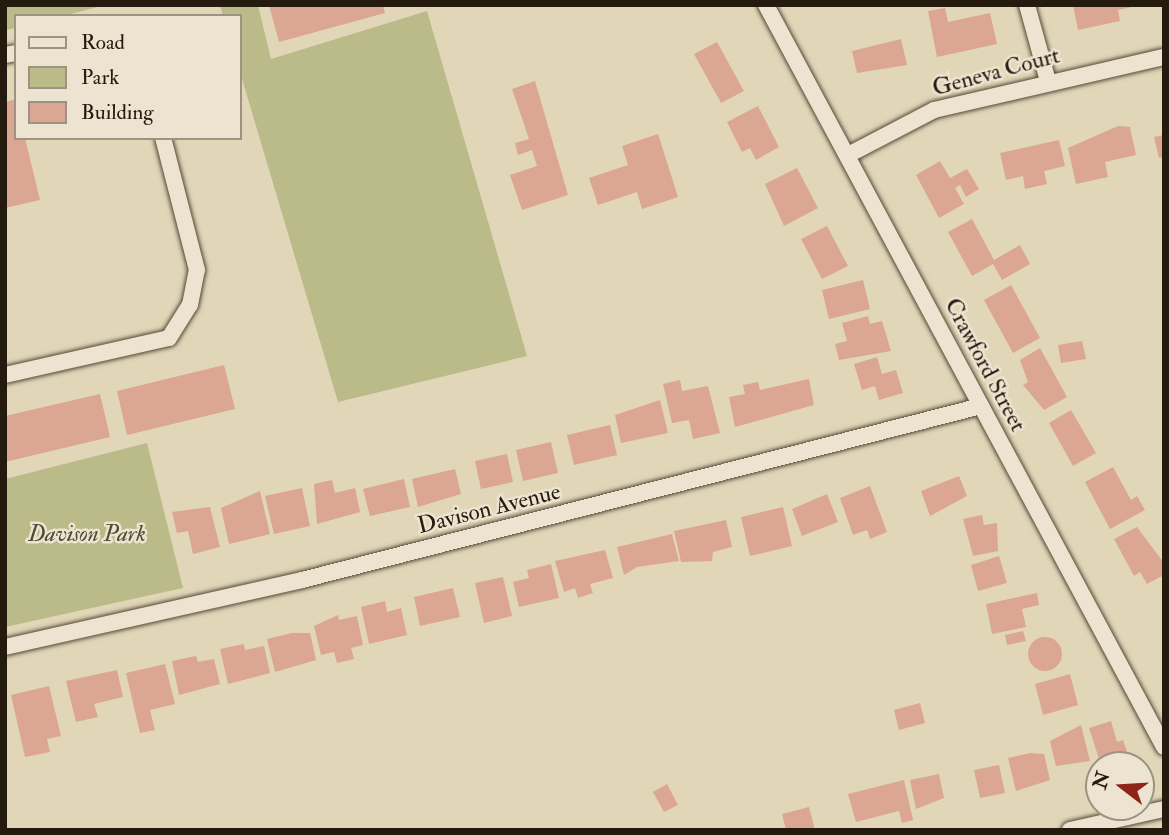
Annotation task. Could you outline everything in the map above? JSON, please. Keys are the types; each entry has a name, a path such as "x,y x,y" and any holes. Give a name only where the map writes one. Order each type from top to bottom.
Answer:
{"street":[{"name":"Crawford Street","path":"765,5 1164,747"},
{"path":"1027,5 1048,81"},
{"name":"Geneva Court","path":"848,155 934,110 1048,81 1164,57"},
{"path":"5,375 169,338 190,305 197,270 164,140"},
{"name":"Davison Avenue","path":"5,647 302,580 981,406"},
{"path":"1070,830 1164,809"}],"green space":[{"path":"5,5 105,5 71,14 14,14 14,28 5,30"},
{"path":"220,5 258,5 271,59 427,11 527,356 338,402 242,79 242,14 222,14"},
{"name":"Davison Park","path":"147,443 183,588 5,627 5,479"}],"building":[{"path":"269,5 383,5 385,13 279,42"},
{"path":"1073,5 1136,6 1118,10 1120,21 1078,30"},
{"path":"945,8 948,22 990,13 997,44 937,57 928,11"},
{"path":"901,39 907,65 857,73 852,51"},
{"path":"717,42 744,91 721,103 694,54"},
{"path":"535,81 568,195 522,210 510,175 537,166 532,150 518,155 515,143 529,139 512,89"},
{"path":"14,100 14,140 25,140 40,200 5,208 5,102"},
{"path":"758,106 779,147 756,160 750,148 742,152 727,122"},
{"path":"1118,126 1130,127 1136,155 1105,162 1108,177 1076,184 1068,148"},
{"path":"658,134 678,197 642,209 637,192 598,205 589,178 628,165 622,146"},
{"path":"1164,135 1164,157 1159,158 1154,137"},
{"path":"1059,140 1065,166 1044,171 1047,184 1025,189 1023,176 1006,180 1000,153"},
{"path":"940,161 950,178 967,169 979,189 966,197 960,185 955,188 964,204 939,218 916,175"},
{"path":"797,168 818,208 784,226 765,184"},
{"path":"972,219 994,260 1020,245 1030,264 1002,280 993,264 972,276 948,232"},
{"path":"827,226 848,266 822,279 801,239"},
{"path":"863,280 870,309 829,319 822,290"},
{"path":"1011,285 1040,338 1013,353 984,300"},
{"path":"868,316 870,324 882,321 891,351 839,360 835,344 847,341 842,323"},
{"path":"1082,341 1086,359 1061,363 1058,345"},
{"path":"1040,348 1067,397 1044,410 1023,385 1028,382 1020,360"},
{"path":"877,357 882,374 896,370 903,393 879,400 875,386 862,390 854,364"},
{"path":"224,365 235,409 127,435 117,391"},
{"path":"809,379 814,405 735,427 729,397 745,394 743,385 758,382 760,390"},
{"path":"680,380 682,391 708,386 720,433 693,439 689,420 672,423 663,384"},
{"path":"100,394 110,437 5,462 5,416"},
{"path":"660,400 668,433 621,443 615,415"},
{"path":"1071,410 1096,453 1073,466 1049,423"},
{"path":"610,425 617,455 574,465 567,435"},
{"path":"551,442 558,473 523,481 516,450"},
{"path":"507,454 513,482 481,489 475,461"},
{"path":"1113,467 1131,500 1137,496 1145,510 1110,529 1085,482"},
{"path":"455,469 461,494 418,507 412,479"},
{"path":"959,476 967,496 930,516 921,491"},
{"path":"404,479 410,507 370,516 363,489"},
{"path":"332,480 335,493 355,488 360,512 317,524 314,484"},
{"path":"870,486 887,532 870,539 867,530 853,535 840,498"},
{"path":"302,488 310,526 274,534 265,496"},
{"path":"260,491 270,534 229,544 221,508"},
{"path":"827,494 838,522 802,536 792,509"},
{"path":"210,507 220,547 193,554 188,531 177,533 172,512"},
{"path":"783,507 792,546 750,556 741,517"},
{"path":"982,515 984,525 997,523 998,551 973,556 963,519"},
{"path":"726,520 732,547 713,552 712,561 681,562 674,531"},
{"path":"1137,527 1164,563 1164,575 1147,584 1140,572 1134,576 1114,539"},
{"path":"672,534 679,561 637,567 624,575 617,547"},
{"path":"605,550 613,578 590,584 593,593 578,598 575,588 564,592 555,561"},
{"path":"999,556 1007,583 978,591 971,565"},
{"path":"551,564 559,598 519,607 513,582 529,578 527,570"},
{"path":"503,577 512,616 484,623 475,583"},
{"path":"453,588 460,617 420,626 414,597"},
{"path":"1037,593 1039,605 1022,609 1026,627 992,634 986,604"},
{"path":"385,601 387,612 401,608 407,635 369,644 361,607"},
{"path":"338,615 339,620 357,616 363,645 351,648 354,659 337,663 334,652 321,655 314,626"},
{"path":"1023,631 1026,641 1007,645 1005,635"},
{"path":"292,633 310,633 316,660 275,672 267,639"},
{"path":"1045,637 1057,642 1062,654 1057,666 1045,671 1033,666 1028,654 1033,642"},
{"path":"244,644 245,650 264,646 270,673 228,684 220,649"},
{"path":"196,656 198,662 214,659 220,684 179,695 172,661"},
{"path":"165,664 175,704 150,710 155,730 140,733 126,673"},
{"path":"117,670 123,697 94,704 98,717 76,722 66,681"},
{"path":"1070,674 1078,705 1043,715 1035,684"},
{"path":"49,686 61,736 47,739 50,752 25,757 11,695"},
{"path":"920,703 925,723 899,730 894,710"},
{"path":"1111,721 1117,742 1123,740 1127,751 1096,751 1089,728"},
{"path":"1081,725 1088,751 1085,751 1085,762 1056,766 1050,741"},
{"path":"1030,753 1044,754 1050,780 1016,791 1008,758"},
{"path":"999,765 1005,793 980,798 974,770"},
{"path":"939,774 944,798 916,809 910,780"},
{"path":"904,780 913,820 902,823 899,811 856,822 848,794"},
{"path":"667,784 678,805 664,812 653,792"},
{"path":"809,807 815,830 786,830 782,814"}]}
